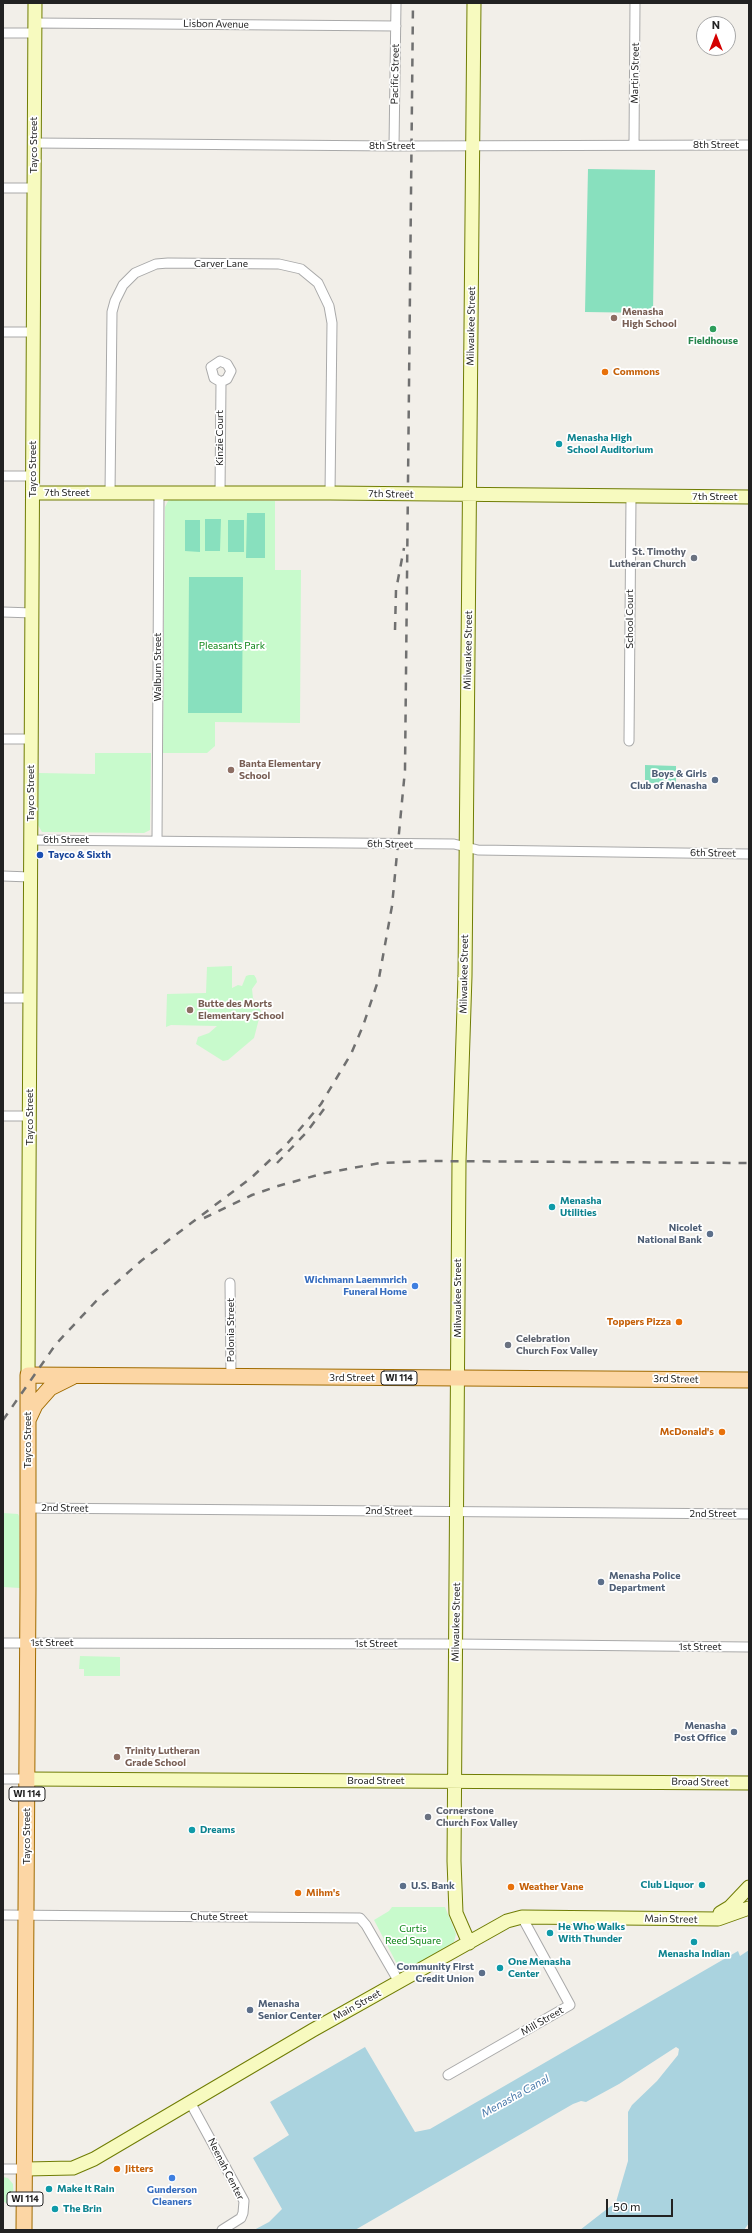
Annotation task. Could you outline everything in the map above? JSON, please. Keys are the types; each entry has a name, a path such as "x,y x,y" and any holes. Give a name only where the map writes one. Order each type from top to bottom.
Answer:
{"main road":[{"path":"723,1379 749,1374"},
{"name":"3rd Street","path":"28,1375 749,1380"},
{"name":"Tayco Street","path":"24,2230 26,2169 28,1375"},
{"path":"28,1419 35,1405 50,1388 76,1375"}],"street":[{"name":"Tayco Street","path":"28,1375 35,3"},
{"name":"Pacific Street","path":"394,146 396,3"},
{"name":"Milwaukee Street","path":"469,1943 458,1920 455,1907 455,1644 459,1161 466,847 474,3"},
{"name":"Martin Street","path":"634,144 635,3"},
{"name":"Lisbon Avenue","path":"3,33 35,28 396,26"},
{"name":"8th Street","path":"34,142 394,146 634,144 749,145"},
{"path":"3,188 34,188"},
{"name":"Carver Lane","path":"110,493 112,312 114,301 123,285 135,273 150,266 168,263 279,264 300,269 318,283 329,306 332,323 330,493"},
{"path":"3,332 33,332"},
{"name":"Kinzie Court","path":"220,493 221,382"},
{"path":"3,476 33,476"},
{"name":"7th Street","path":"33,493 330,493 749,498"},
{"name":"Walburn Street","path":"157,840 159,494"},
{"name":"School Court","path":"629,740 631,497"},
{"path":"3,612 33,612"},
{"path":"3,739 31,739"},
{"name":"6th Street","path":"31,840 157,840 398,845 454,844 478,850 749,854"},
{"path":"3,876 30,877"},
{"path":"3,998 30,998"},
{"path":"3,1116 30,1116"},
{"name":"Polonia Street","path":"230,1283 231,1377"},
{"name":"2nd Street","path":"28,1508 749,1514"},
{"name":"1st Street","path":"3,1643 455,1644 749,1647"},
{"name":"Broad Street","path":"3,1779 749,1783"},
{"name":"Main Street","path":"710,1918 730,1907 749,1887"},
{"name":"Main Street","path":"26,2169 67,2169 79,2166 508,1921 522,1917 718,1919 749,1908"},
{"name":"Chute Street","path":"3,1915 360,1918 366,1925 399,1982"},
{"name":"Mill Street","path":"448,2075 570,2005 522,1917"},
{"name":"Neenah Center","path":"190,2102 244,2201 241,2218 222,2230"},
{"path":"3,2169 26,2169"}],"green space":[{"path":"588,169 655,170 653,313 585,312"},
{"name":"Pleasants Park","path":"168,501 275,501 275,570 301,570 300,723 215,722 215,746 207,753 163,753 165,507"},
{"path":"247,513 265,513 265,558 246,558"},
{"path":"205,519 221,519 220,551 205,551"},
{"path":"185,520 200,520 200,552 185,551"},
{"path":"228,520 244,520 244,552 228,552"},
{"path":"189,577 243,577 242,713 188,713"},
{"path":"95,753 151,753 150,830 144,833 42,832 38,825 39,773 95,774"},
{"path":"645,765 676,766 676,783 645,783"},
{"path":"232,966 232,988 238,985 242,986 246,976 254,975 256,978 257,982 252,989 253,998 261,1011 254,1038 228,1060 223,1061 196,1044 198,1037 209,1033 217,1026 171,1025 166,1027 167,994 206,993 207,967"},
{"path":"3,1513 18,1514 19,1516 20,1588 3,1587"},
{"path":"80,1656 120,1657 120,1676 84,1676 84,1669 79,1669"},
{"name":"Curtis Reed Square","path":"392,1907 445,1907 456,1934 454,1942 407,1970 399,1968 374,1920 389,1911"},
{"path":"3,2177 8,2178 13,2184 14,2206 3,2201"}],"water":[{"name":"Menasha Canal","path":"749,1950 749,2223 744,2230 580,2230 616,2202 628,2161 628,2112 632,2105 657,2081 678,2055 679,2049 676,2047 619,2084 586,2102 581,2101 573,2104 355,2230 254,2230 269,2222 282,2209 253,2158 289,2135 270,2102 365,2047 415,2132 430,2129 738,1951 740,1956"}],"railway":[{"path":"3,1420 56,1344 99,1298 141,1261 251,1178 285,1146 300,1129 321,1104 351,1054 363,1026 379,978 392,906 405,770 413,3"},
{"path":"395,630 396,590 404,548"},
{"path":"277,1163 306,1133 324,1109"},
{"path":"204,1218 252,1195 278,1186 325,1173 380,1163 427,1161 749,1163"}],"place":[{"name":"Menasha High School","path":"614,318"},
{"name":"Fieldhouse","path":"713,329"},
{"name":"Commons","path":"605,372"},
{"name":"Menasha High School Auditorium","path":"559,444"},
{"name":"St. Timothy Lutheran Church","path":"694,558"},
{"name":"Banta Elementary School","path":"231,770"},
{"name":"Boys & Girls Club of Menasha","path":"715,780"},
{"name":"Tayco & Sixth","path":"40,855"},
{"name":"Butte des Morts Elementary School","path":"190,1010"},
{"name":"Menasha Utilities","path":"552,1207"},
{"name":"Nicolet National Bank","path":"710,1234"},
{"name":"Wichmann Laemmrich Funeral Home","path":"415,1286"},
{"name":"Toppers Pizza","path":"679,1322"},
{"name":"Celebration Church Fox Valley","path":"508,1345"},
{"name":"McDonald's","path":"722,1432"},
{"name":"Menasha Police Department","path":"601,1582"},
{"name":"Menasha Post Office","path":"734,1732"},
{"name":"Trinity Lutheran Grade School","path":"117,1757"},
{"name":"Cornerstone Church Fox Valley","path":"428,1817"},
{"name":"Dreams","path":"192,1830"},
{"name":"Club Liquor","path":"702,1885"},
{"name":"U.S. Bank","path":"403,1886"},
{"name":"Weather Vane","path":"511,1887"},
{"name":"Mihm's","path":"298,1893"},
{"name":"He Who Walks With Thunder","path":"550,1933"},
{"name":"Menasha Indian","path":"694,1942"},
{"name":"One Menasha Center","path":"500,1968"},
{"name":"Community First Credit Union","path":"482,1973"},
{"name":"Menasha Senior Center","path":"250,2010"},
{"name":"Jitters","path":"117,2169"},
{"name":"Gunderson Cleaners","path":"172,2178"},
{"name":"Make It Rain","path":"49,2189"},
{"name":"The Brin","path":"55,2209"}]}
